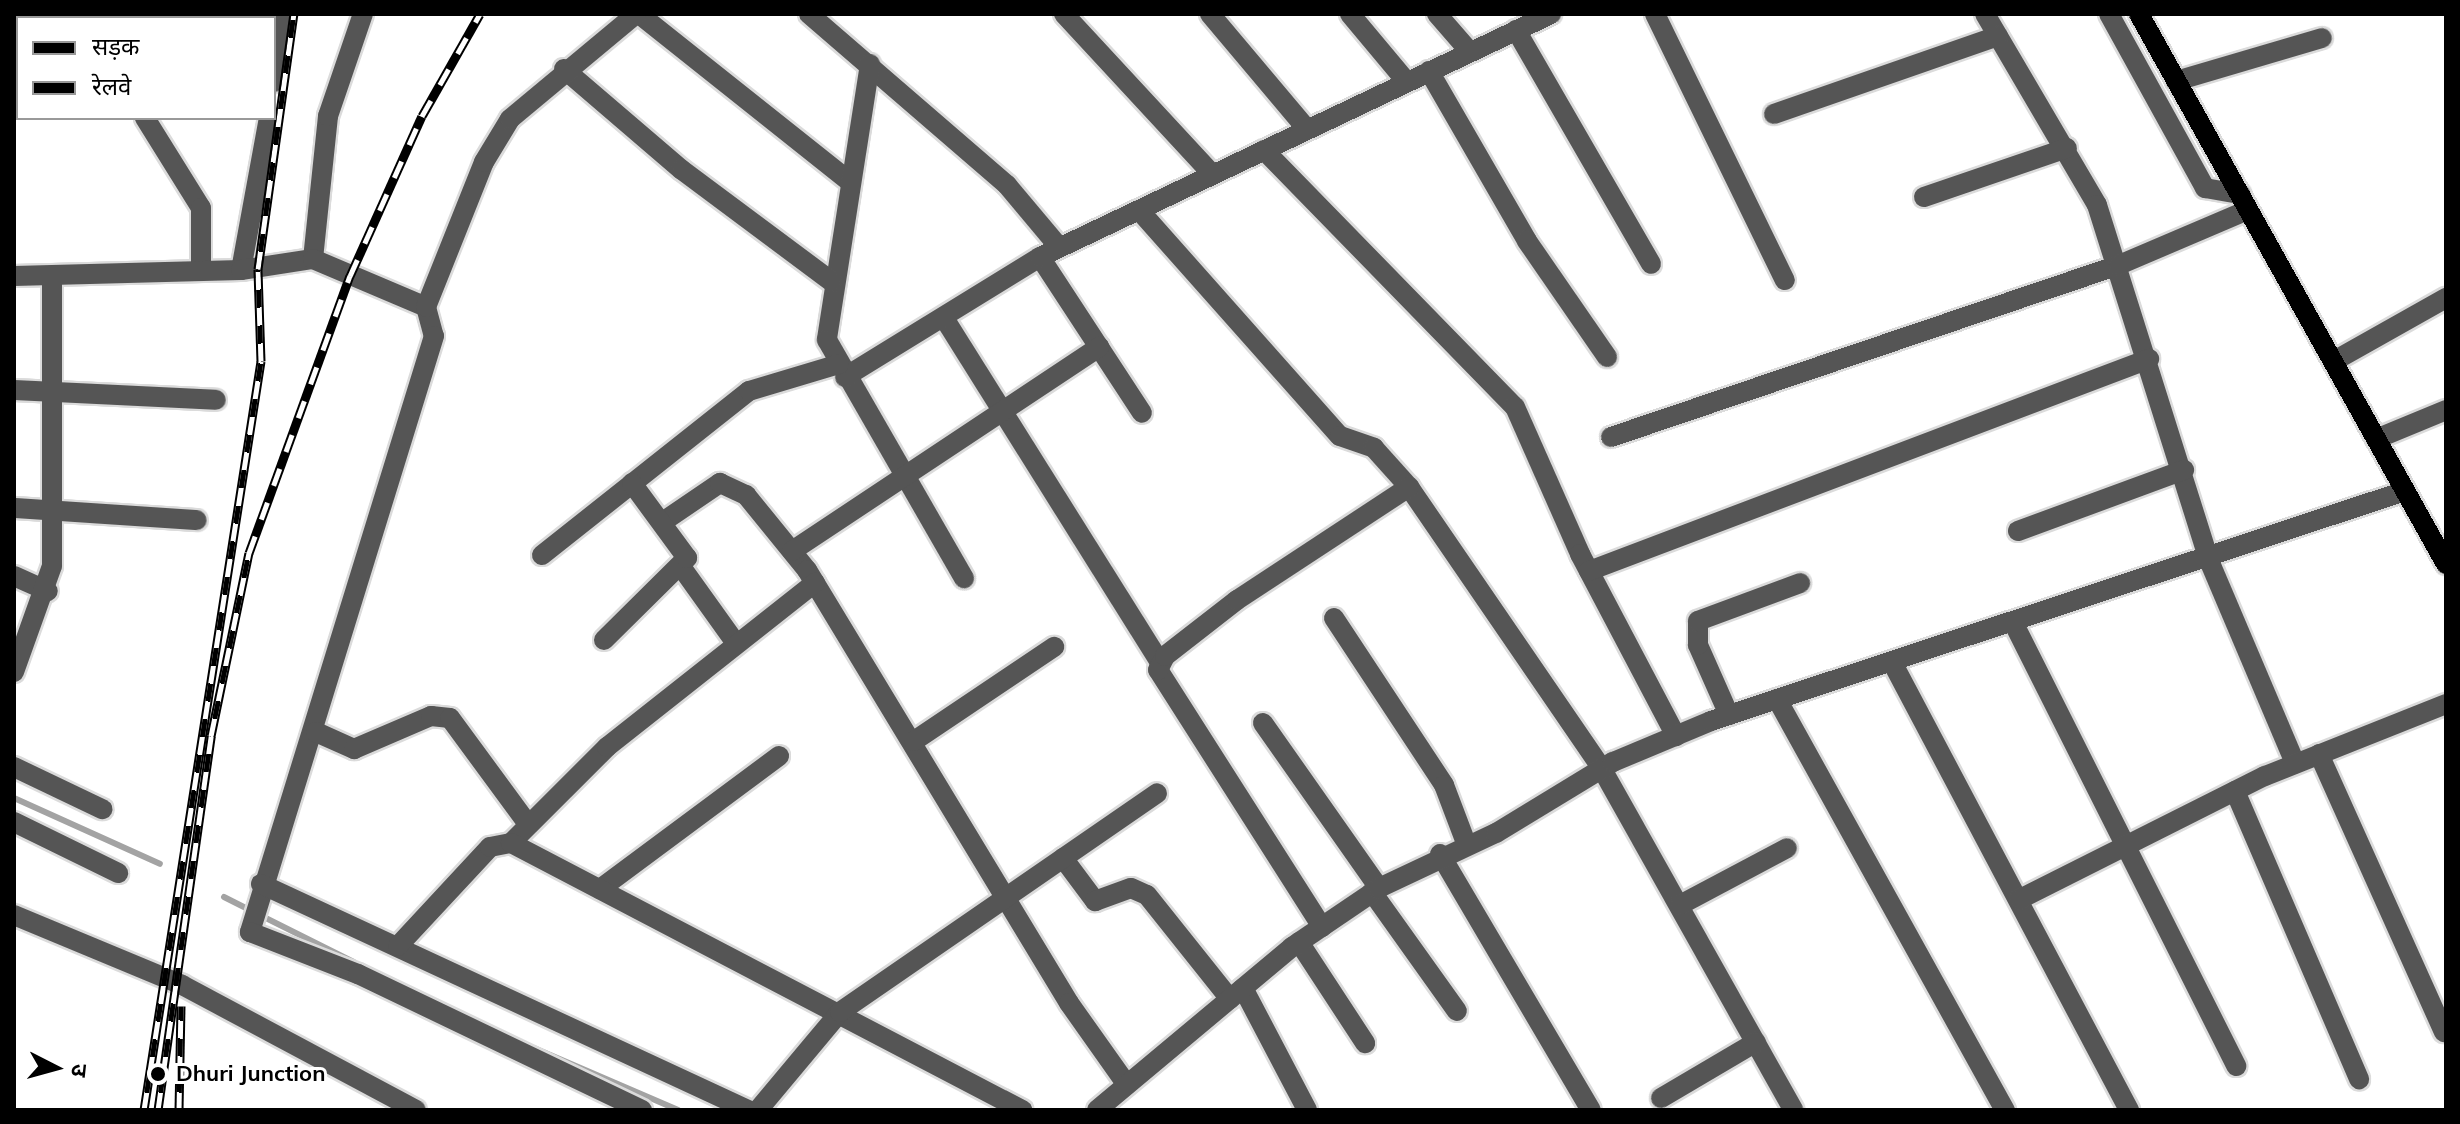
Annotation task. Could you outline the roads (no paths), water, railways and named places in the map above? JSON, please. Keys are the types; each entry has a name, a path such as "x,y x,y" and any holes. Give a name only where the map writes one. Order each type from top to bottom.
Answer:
{"main road":[{"path":"2139,14 2446,564"}],"street":[{"path":"313,259 328,116 363,14"},
{"path":"642,1110 358,974 254,935 250,924 316,732 434,336 426,307 496,141 523,104 637,14 850,182"},
{"path":"809,14 1007,185 1059,247"},
{"path":"1064,14 1213,175"},
{"path":"1210,14 1307,129"},
{"path":"1350,14 1406,81"},
{"path":"1437,14 1470,52"},
{"path":"542,555 749,391 842,370 944,318 1059,247 1551,14"},
{"path":"1655,14 1785,280"},
{"path":"1985,14 2067,148 2119,265 2184,470 2208,558 2295,763"},
{"path":"2109,14 2205,188 2244,202"},
{"path":"276,60 280,16"},
{"path":"1516,30 1651,264"},
{"path":"1774,114 1998,36"},
{"path":"2176,81 2322,38"},
{"path":"870,64 831,281 827,340 901,478 964,578"},
{"path":"564,69 682,170 831,281"},
{"path":"1429,71 1527,241 1607,357"},
{"path":"146,120 201,208 201,270"},
{"path":"241,270 269,120"},
{"path":"1924,197 2067,148"},
{"path":"1264,150 1515,407 1589,571 1676,736"},
{"path":"1611,437 2119,265 2244,202"},
{"path":"1139,210 1340,436 1374,448 1409,487 1602,769 1793,1110"},
{"path":"1040,257 1142,413"},
{"path":"14,276 241,270 313,259 426,307"},
{"path":"14,672 48,591 56,509 52,276"},
{"path":"2334,361 2446,298"},
{"path":"944,318 1160,662 1163,687 1322,927"},
{"path":"792,551 1099,347"},
{"path":"1589,571 2149,359"},
{"path":"14,390 216,400"},
{"path":"2376,439 2446,410"},
{"path":"2018,531 2184,470"},
{"path":"664,521 727,482 792,551 914,741 1006,898 1127,1085"},
{"path":"604,640 682,568 687,550 632,483"},
{"path":"1160,662 1237,600 1409,487"},
{"path":"1097,1110 1299,942 1376,890 1602,769 1729,715 2405,491"},
{"path":"14,508 197,520"},
{"path":"682,568 735,642"},
{"path":"14,576 48,591"},
{"path":"398,946 490,847 511,843 607,747 735,642 815,583"},
{"path":"1729,715 1698,645 1698,621 1800,583"},
{"path":"1334,618 1438,775 1466,843"},
{"path":"2013,622 2123,847 2236,1066"},
{"path":"914,741 1054,647"},
{"path":"1892,662 2129,1110"},
{"path":"1777,699 2005,1110"},
{"path":"2020,899 2295,763 2446,704"},
{"path":"316,732 354,749 431,716 450,718 528,824"},
{"path":"1263,723 1457,1011"},
{"path":"2319,754 2444,1032"},
{"path":"600,889 779,756"},
{"path":"14,767 102,809"},
{"path":"2235,791 2359,1079"},
{"path":"758,1110 840,1012 1157,793"},
{"path":"14,822 118,873"},
{"path":"511,843 840,1012 1022,1110"},
{"path":"1680,905 1787,848"},
{"path":"1440,854 1591,1110"},
{"path":"1063,858 1095,901 1131,888 1147,895 1237,993 1307,1110"},
{"path":"260,890 398,946 748,1110"},
{"path":"14,915 182,985 410,1109"},
{"path":"1299,942 1365,1043"},
{"path":"1661,1098 1756,1042"}],"waterway":[{"path":"14,798 160,864"},
{"path":"224,897 354,962"},
{"path":"534,1048 678,1110"}],"railway":[{"path":"144,1110 261,361 258,269 294,14"},
{"path":"158,1110 211,736 249,553 350,276 422,116 480,14"},
{"path":"179,1110 181,1006"}],"place":[{"name":"Dhuri Junction","path":"158,1074"}]}
